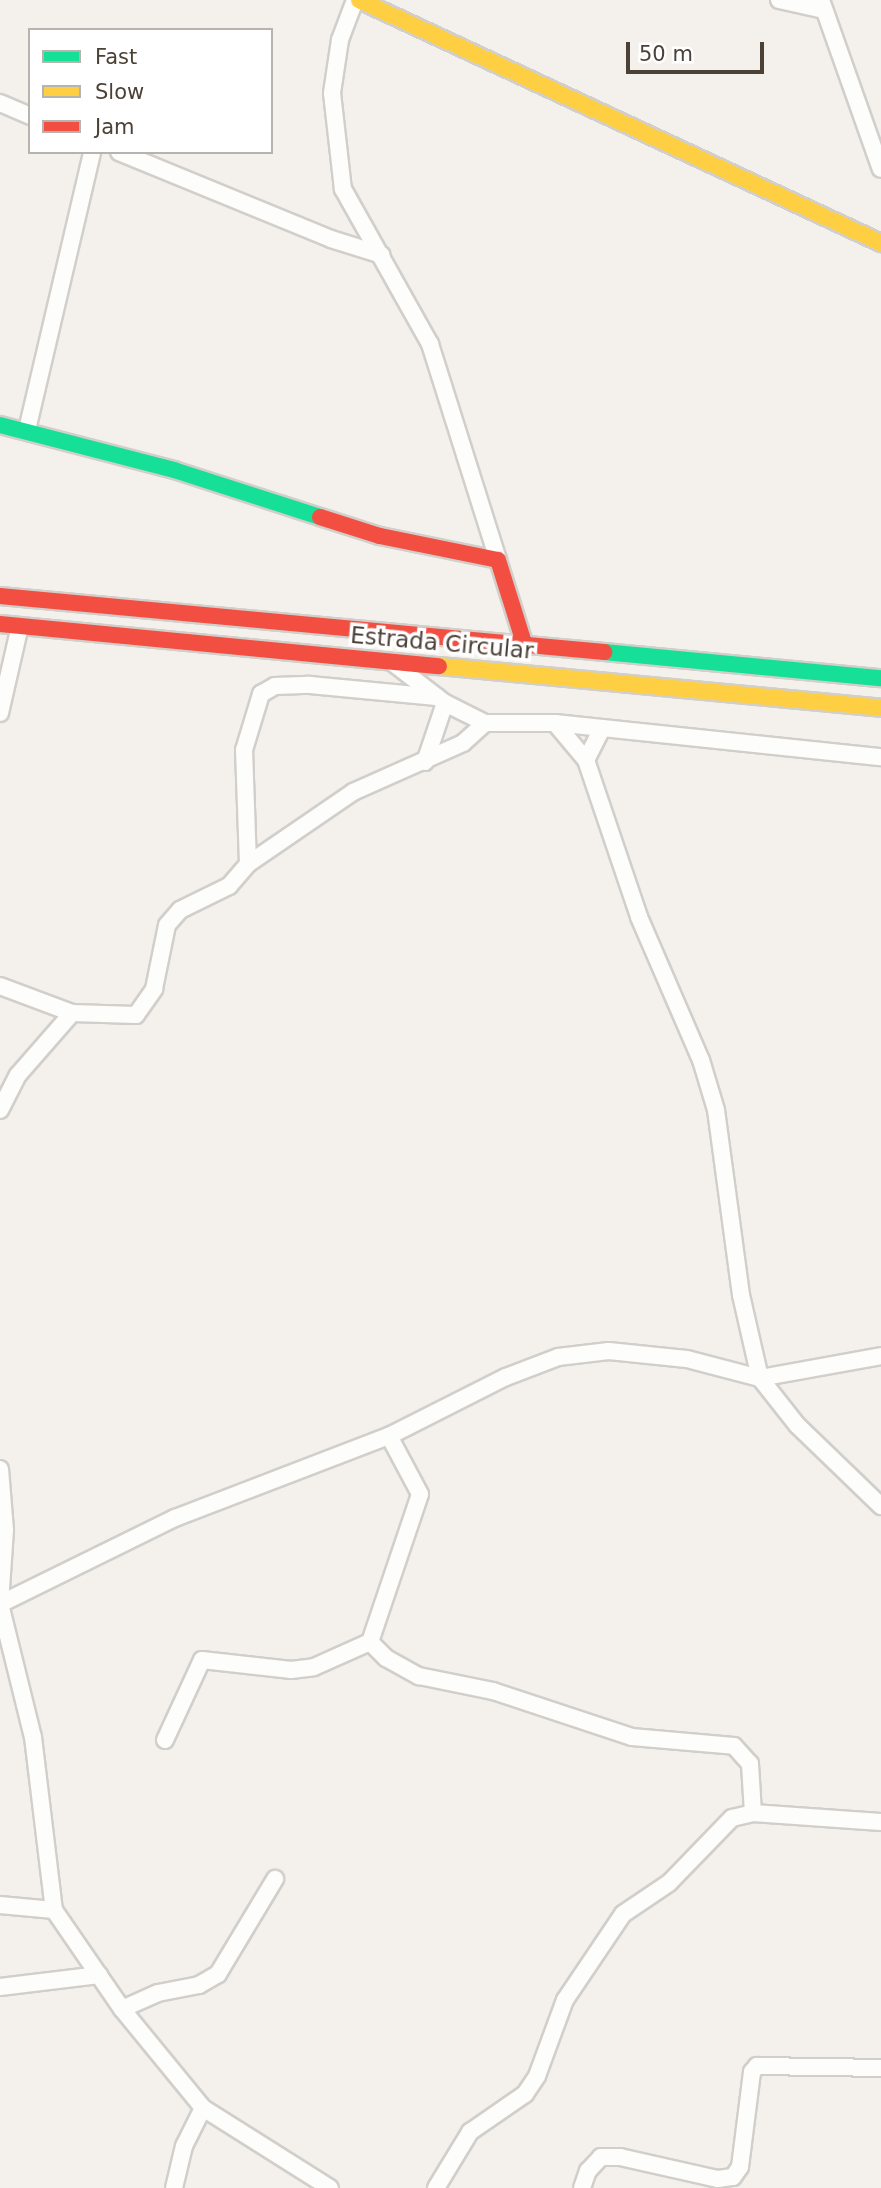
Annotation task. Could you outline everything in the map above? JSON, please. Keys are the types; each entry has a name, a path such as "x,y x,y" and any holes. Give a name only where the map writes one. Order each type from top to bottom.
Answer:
{"main road":[{"path":"357,0 881,243"},
{"path":"0,425 174,470 380,536 498,560 524,643"},
{"name":"Estrada Circular","path":"0,596 881,678"},
{"name":"Estrada Circular","path":"0,624 881,708"}],"street":[{"path":"357,0 340,40 334,107 343,189 430,344 498,560"},
{"path":"779,0 822,5 881,169"},
{"path":"0,103 28,115"},
{"path":"27,430 92,154"},
{"path":"124,154 331,239 382,255"},
{"path":"0,713 20,626"},
{"path":"393,663 441,700 485,723 555,723 881,757"},
{"path":"0,986 72,1013 136,1015 154,989 167,925 180,910 229,886 243,875 248,864 244,750 261,694 275,686 310,685 441,700"},
{"path":"425,762 441,700"},
{"path":"248,864 353,792 463,743 485,723"},
{"path":"555,723 586,760 639,917 701,1060 716,1110 741,1296 760,1378 797,1425 881,1506"},
{"path":"586,760 602,728"},
{"path":"0,1110 18,1076 72,1013"},
{"path":"0,1604 175,1518 389,1436 506,1377 558,1357 609,1351 687,1359 760,1378 881,1356"},
{"path":"165,1740 202,1660 291,1670 314,1667 370,1642 419,1494 389,1436"},
{"path":"0,1469 5,1531 0,1604 33,1737 54,1910 122,2010 202,2108 330,2188"},
{"path":"370,1642 386,1658 419,1676 493,1691 632,1737 734,1746 750,1764 753,1813"},
{"path":"436,2188 470,2132 524,2094 537,2076 565,2000 623,1914 669,1883 732,1818 753,1813 881,1822"},
{"path":"122,2010 158,1993 199,1985 218,1974 275,1880"},
{"path":"0,1905 54,1910"},
{"path":"0,1987 99,1975"},
{"path":"582,2188 588,2171 601,2157 620,2157 718,2179 733,2177 740,2167 752,2072 757,2066 881,2068"},
{"path":"174,2188 184,2146 202,2108"}],"traffic: fast":[{"path":"0,425 174,470 320,517"},
{"path":"604,652 881,678"}],"traffic: slow":[{"path":"359,0 881,243"},
{"path":"439,666 881,708"}],"traffic: jam":[{"path":"320,517 380,536 498,560 524,643"},
{"path":"0,596 604,652"},
{"path":"0,624 439,666"}]}
